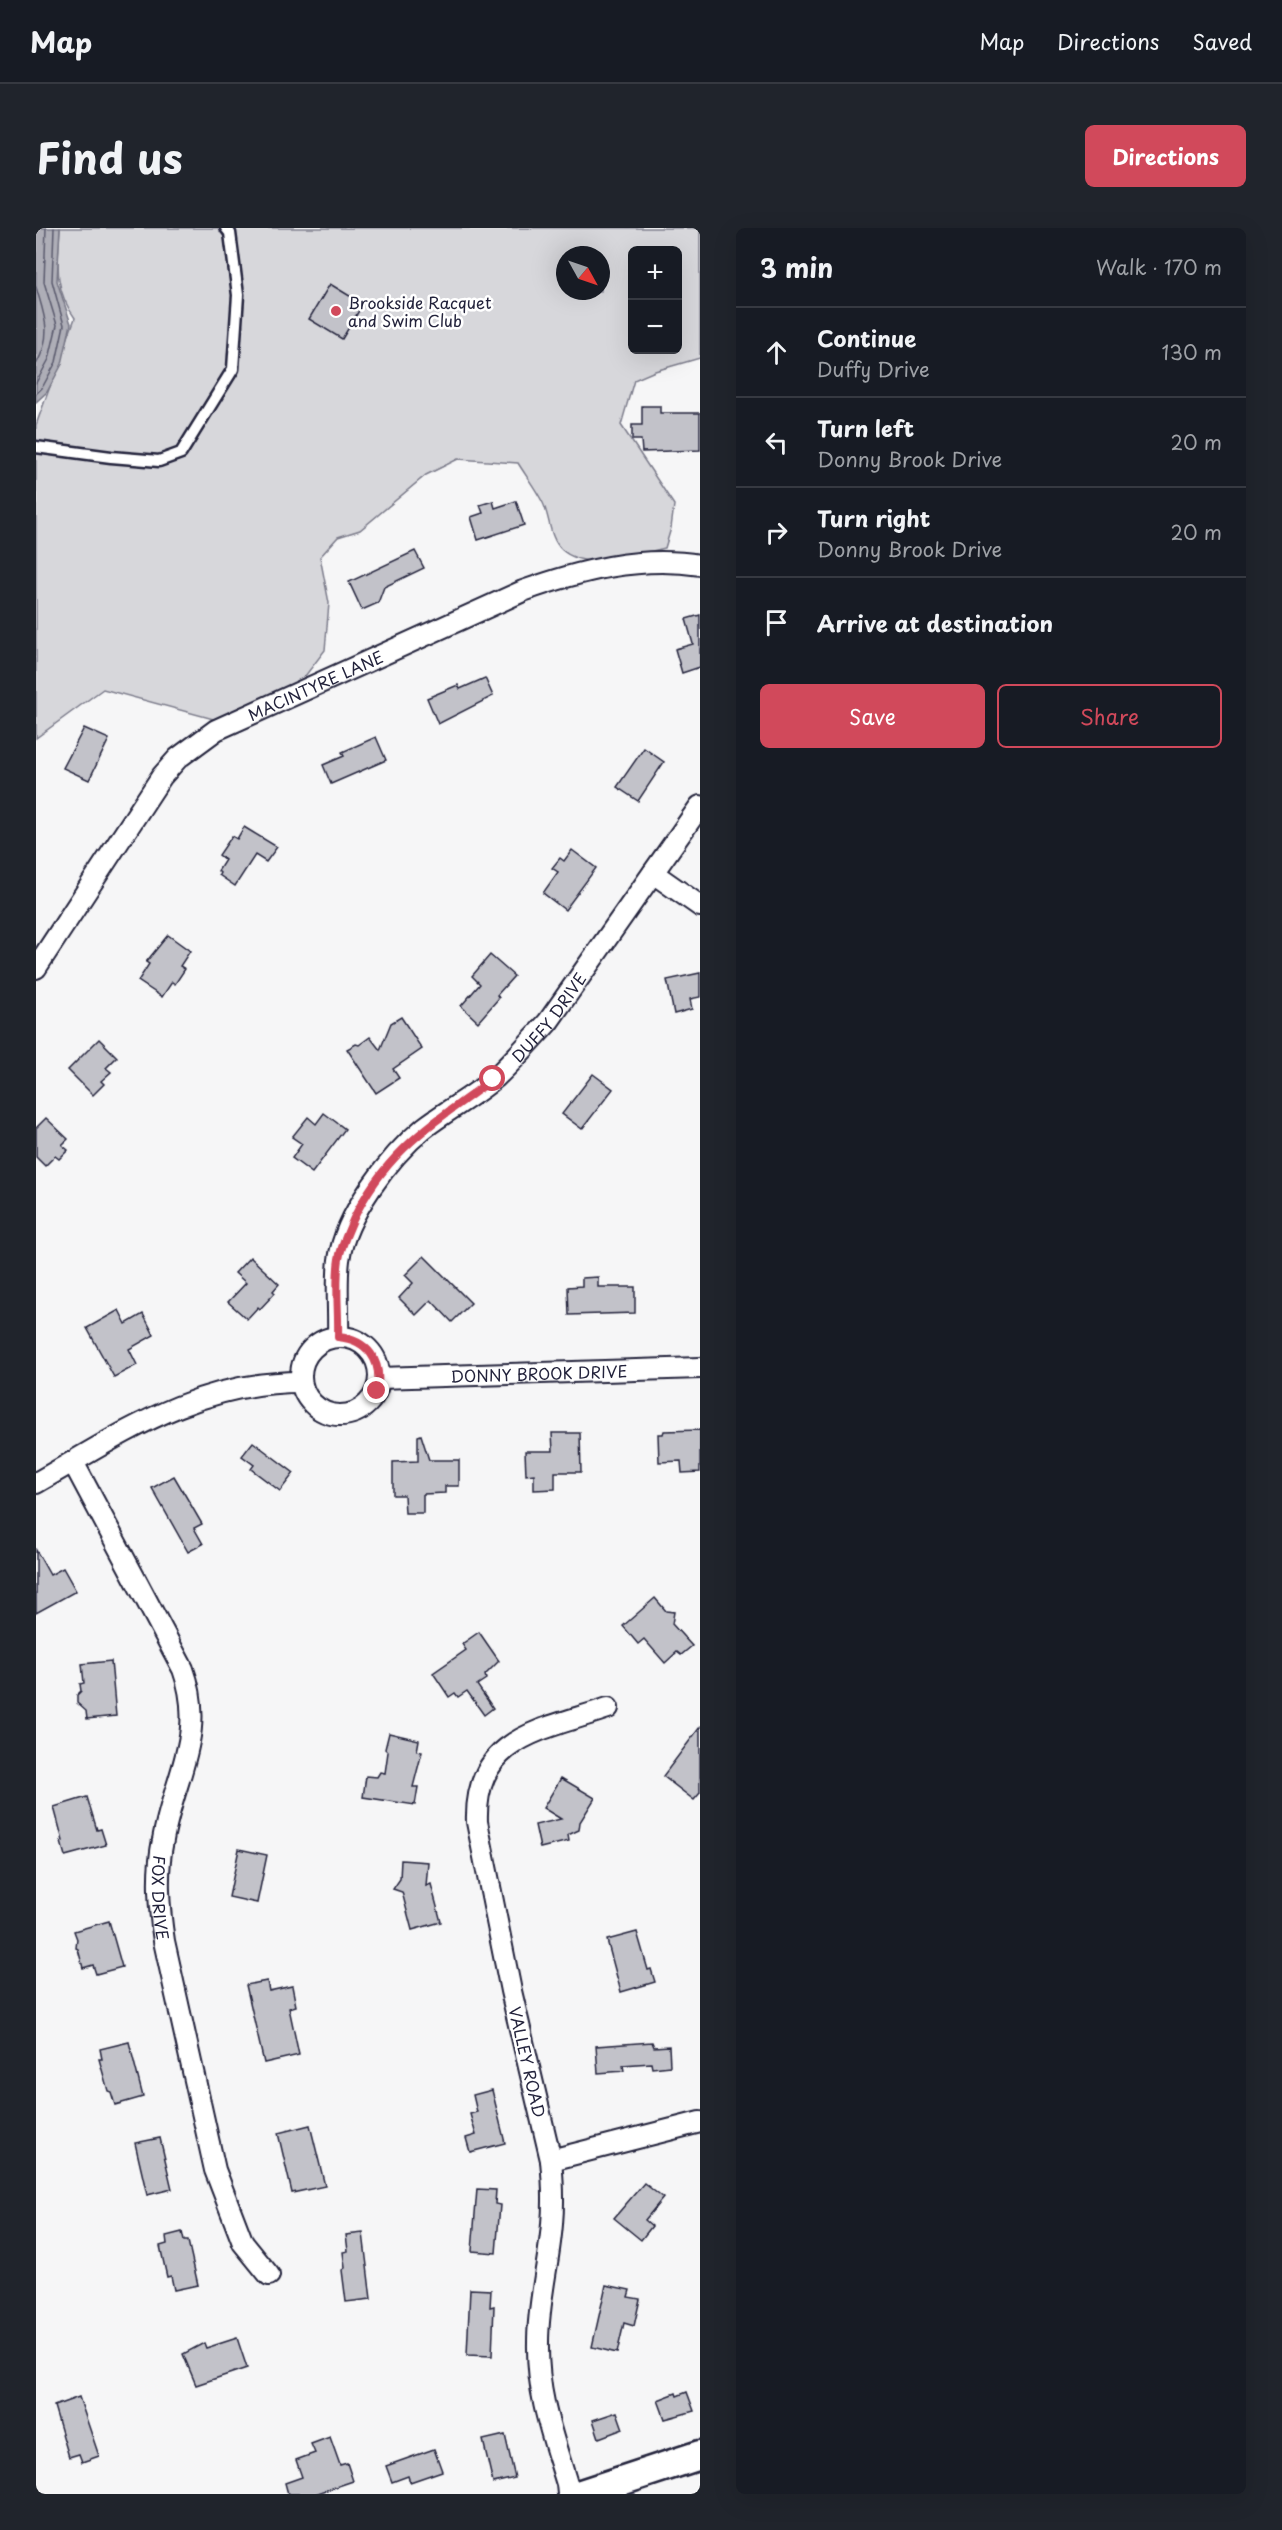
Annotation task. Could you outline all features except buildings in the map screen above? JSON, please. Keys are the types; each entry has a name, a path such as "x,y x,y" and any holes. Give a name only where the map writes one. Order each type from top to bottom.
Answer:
{"main road":[{"path":"581,2494 700,2455"}],"street":[{"name":"MACINTYRE LANE","path":"36,968 162,776 178,758 216,730 533,587 628,563 675,561 700,565"},
{"name":"DUFFY DRIVE","path":"338,1337 339,1259 360,1205 376,1179 424,1128 493,1079 522,1052 548,1022 700,806"},
{"path":"653,873 700,906"},
{"path":"338,1337 351,1338 368,1349 378,1365 380,1378 377,1391 365,1406 348,1415 323,1412 305,1394 301,1382 306,1356 320,1343 338,1337"},
{"name":"DONNY BROOK DRIVE","path":"380,1378 700,1368"},
{"path":"36,1483 164,1411 211,1393 271,1382 301,1382"},
{"name":"FOX DRIVE","path":"73,1462 183,1669 190,1688 193,1707 192,1733 162,1841 159,1908 164,1941 215,2170 243,2243 269,2276"},
{"name":"VALLEY ROAD","path":"568,2494 541,2399 537,2342 540,2299 552,2225 551,2160 509,1979 477,1822 476,1803 487,1769 497,1755 510,1744 526,1736 609,1708"},
{"path":"551,2160 700,2122"}],"lane":[{"path":"36,447 159,461 181,453 233,369 238,295 230,234 226,228"}],"shaded area":[{"path":"60,228 700,228 700,358 655,371 634,380 621,425 674,505 665,548 612,560 585,560 573,557 562,550 555,540 543,503 518,463 458,459 426,475 360,530 338,537 320,557 329,603 325,650 299,684 217,720 103,689 36,738 36,425 75,318 63,296 58,264"}],"water":[{"path":"36,228 60,228 57,281 71,324 62,364 47,392 36,402"}],"place":[{"name":"Brookside Racquet and Swim Club","path":"336,311"}],"route":[{"path":"377,1391 380,1378 378,1365 372,1353 363,1344 351,1338 338,1337 339,1259 348,1233 360,1205 376,1179 399,1152 424,1128 493,1079"}]}
